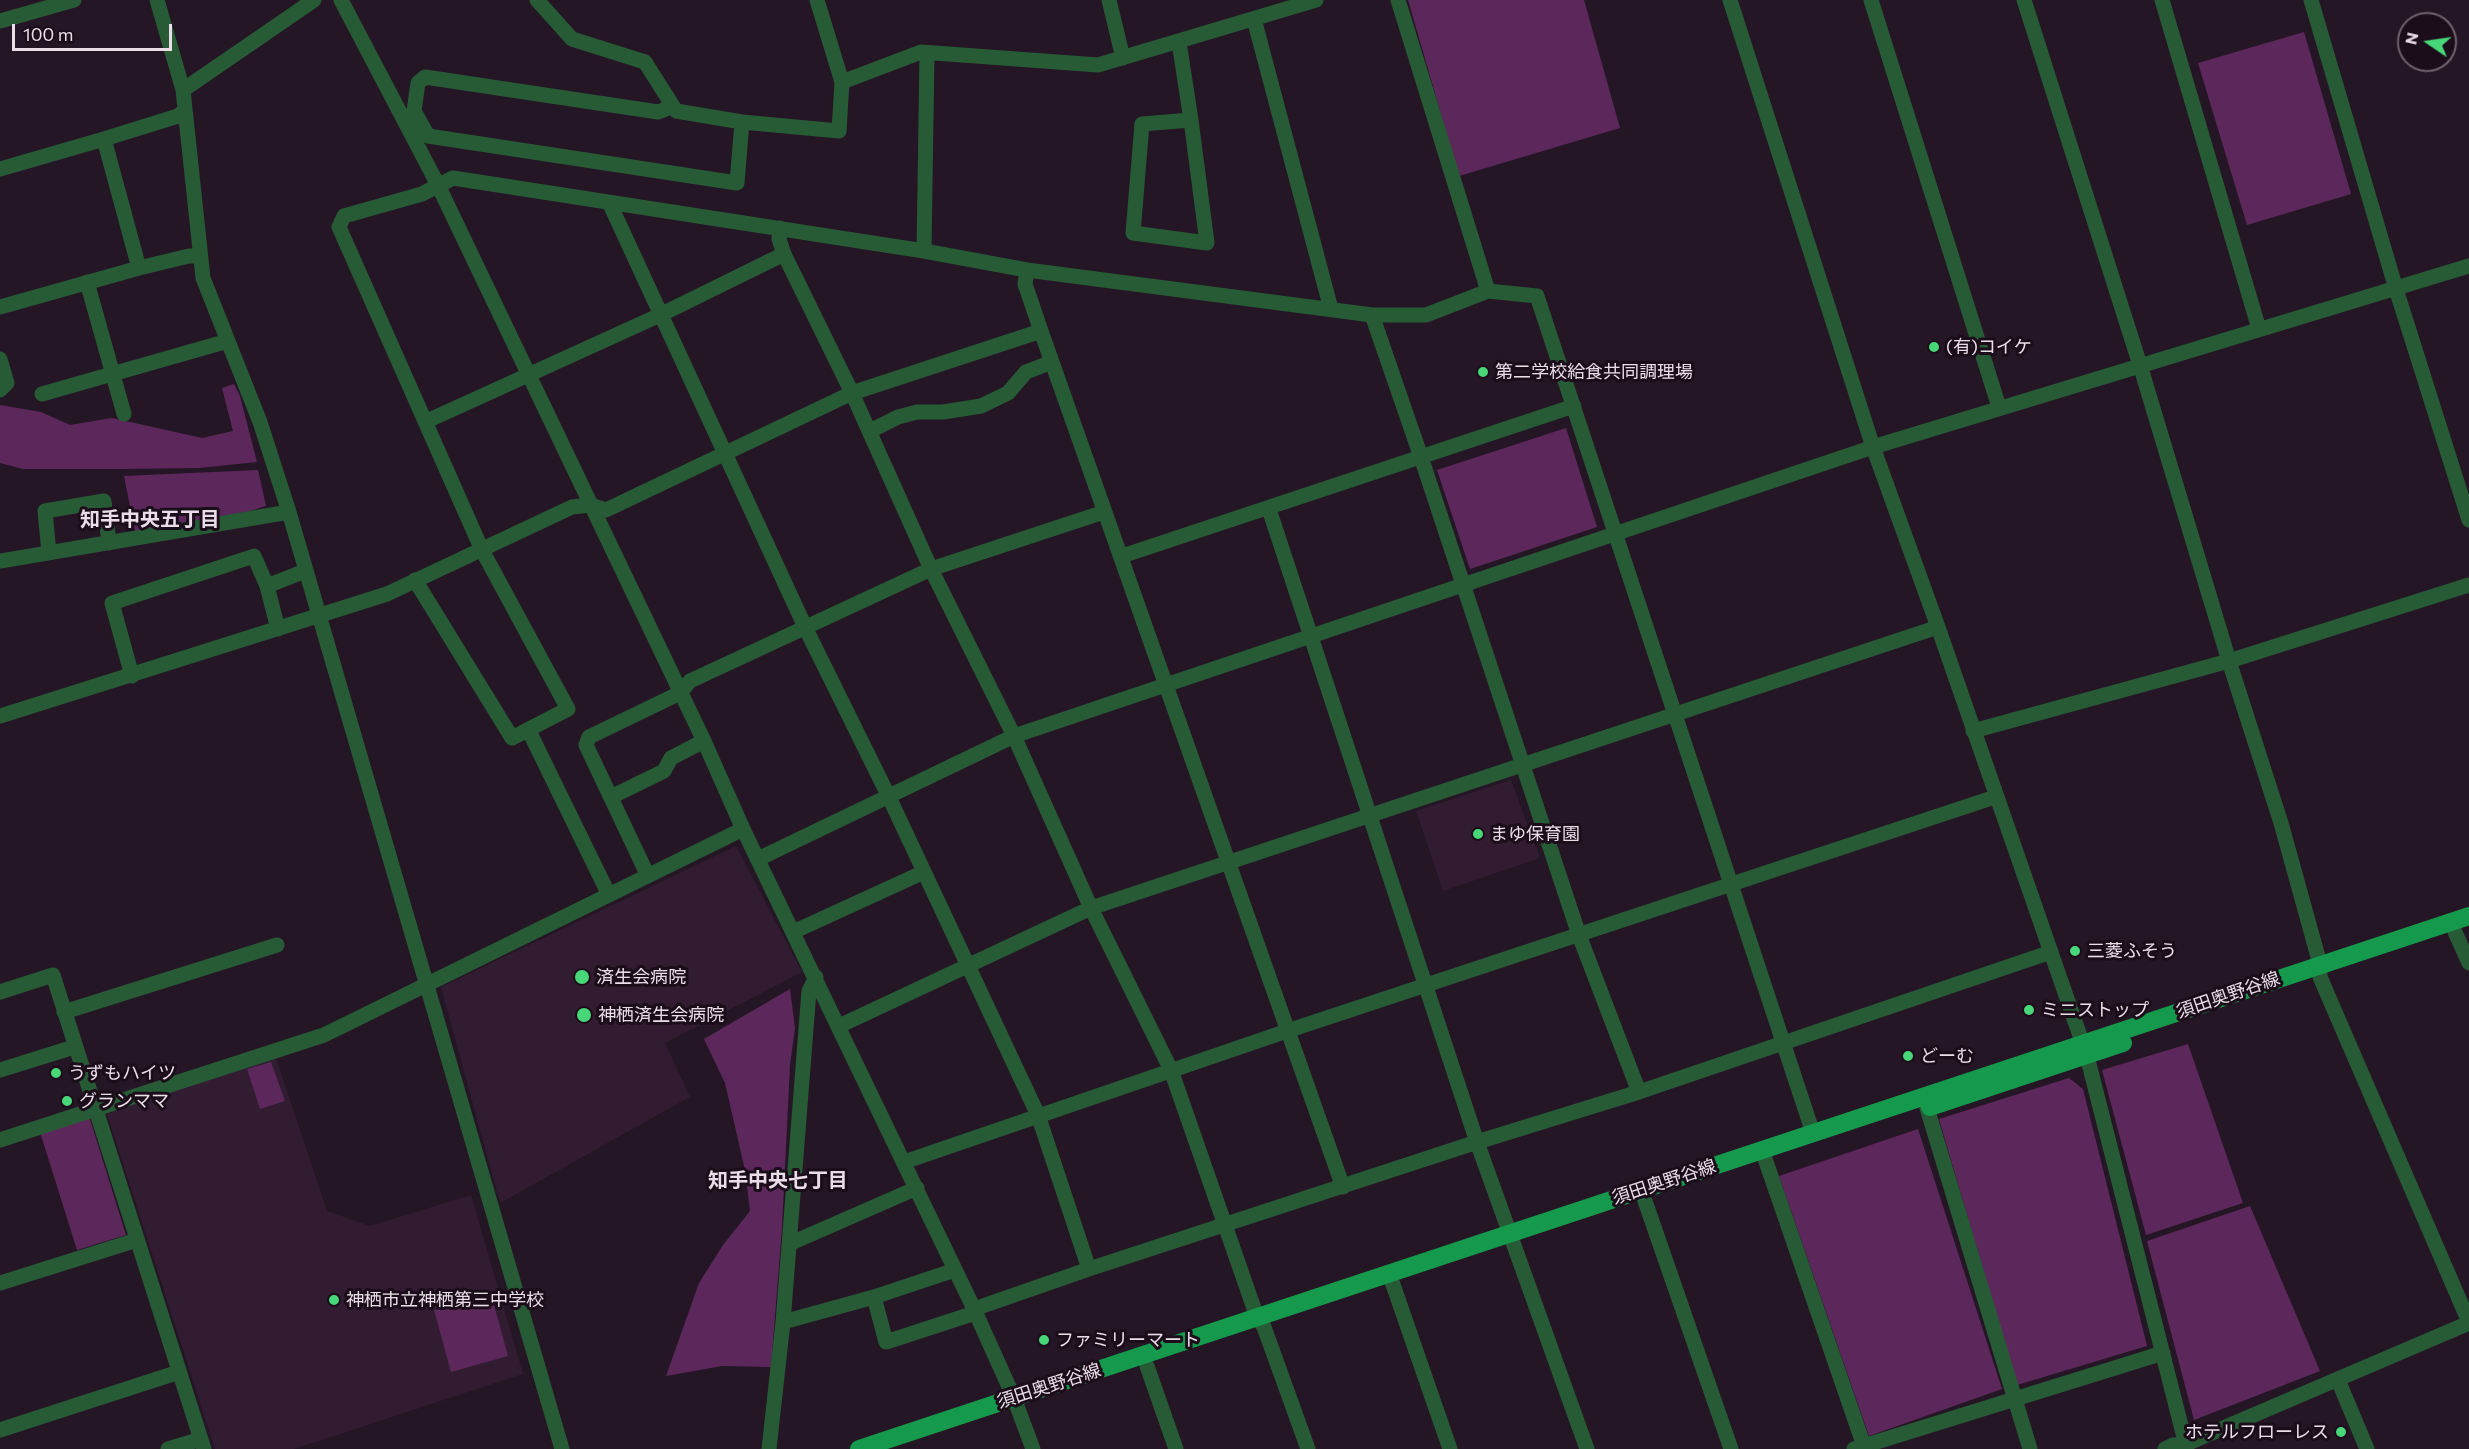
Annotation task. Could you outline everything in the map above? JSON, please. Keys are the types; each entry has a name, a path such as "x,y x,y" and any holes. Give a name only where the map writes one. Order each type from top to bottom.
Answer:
{"main road":[{"name":"須田奥野谷線","path":"859,1449 894,1445 1764,1155 1927,1108 2085,1050 2320,970 2469,916"},
{"name":"須田奥野谷線","path":"2320,970 2462,929"},
{"name":"須田奥野谷線","path":"1513,1239 1645,1201 1764,1155 1813,1133 2085,1050"},
{"name":"須田奥野谷線","path":"1017,1403 1147,1366 1260,1322"}],"street":[{"path":"0,21 74,0"},
{"path":"157,0 183,90 203,278 260,422 289,512 562,1449"},
{"path":"183,90 314,0"},
{"path":"341,0 438,185 529,374 704,741 743,830 816,977 975,1311 1017,1403 1033,1449"},
{"path":"537,0 572,39 645,62 671,107 676,111 742,122 839,131 842,82 818,0"},
{"path":"1109,0 1123,58"},
{"path":"842,82 921,52 1098,65 1317,0"},
{"path":"1398,0 1488,291"},
{"path":"1730,0 1873,447 2085,1050 2187,1446"},
{"path":"1871,0 1999,407"},
{"path":"2024,0 2140,365 2229,661 2281,823 2320,970 2469,1322 2187,1446 2173,1445 2166,1449"},
{"path":"2162,0 2259,329"},
{"path":"2311,0 2396,289 2469,520"},
{"path":"1254,19 1331,309"},
{"path":"1179,42 1191,120 1207,243 1132,233 1142,124 1191,120"},
{"path":"924,251 927,53"},
{"path":"671,107 658,112 425,77 418,84 414,111 428,136 737,183 742,122"},
{"path":"0,169 104,140 178,116 184,111"},
{"path":"104,140 139,268"},
{"path":"416,580 512,738 568,709 482,550 339,227 344,216 422,194 453,178 924,251 1027,270 1372,315 1426,315 1488,291 1537,296 1813,1133"},
{"path":"609,201 806,629 889,797 1038,1115 1089,1269"},
{"path":"780,228 779,239 784,254 870,431 931,569 1014,736 1091,908 1171,1070 1225,1226 1308,1449"},
{"path":"427,422 660,315 784,254"},
{"path":"0,307 139,268 189,256 200,256"},
{"path":"758,859 1014,736 1873,447 2469,266"},
{"path":"1027,270 1025,284 1041,331 1343,1187"},
{"path":"87,282 124,414"},
{"path":"1372,315 1579,935 1639,1092"},
{"path":"0,716 387,594 572,507 590,505 606,510 852,393 1041,331"},
{"path":"42,394 228,341"},
{"path":"0,359 7,383 0,390"},
{"path":"870,431 898,417 917,412 943,412 981,406 1008,393 1026,372 1052,362"},
{"path":"1122,556 1575,406"},
{"path":"49,553 45,511 104,501 109,543"},
{"path":"1269,509 1478,1142 1587,1449"},
{"path":"0,561 289,512"},
{"path":"648,876 586,745 589,737 680,693 690,681 931,569 1104,512"},
{"path":"132,676 112,603 254,556 267,586 278,629"},
{"path":"267,586 305,571"},
{"path":"1972,732 2229,661 2469,585"},
{"path":"839,1026 1091,908 1938,627"},
{"path":"529,731 609,895"},
{"path":"611,797 664,771 671,758 704,741"},
{"path":"904,1162 1287,1031 1995,797"},
{"path":"0,1140 324,1035 743,830"},
{"path":"793,932 924,872"},
{"path":"2462,929 2469,963"},
{"path":"64,1012 277,945"},
{"path":"874,1298 885,1342 1089,1269 1639,1092 2051,952"},
{"path":"0,992 53,975 202,1444 168,1449"},
{"path":"769,1449 783,1322 809,991 816,977"},
{"path":"0,1070 74,1047"},
{"path":"1927,1108 2030,1449"},
{"path":"1764,1155 1861,1448 2163,1353"},
{"path":"789,1244 916,1188"},
{"path":"1645,1201 1731,1449"},
{"path":"0,1283 137,1240"},
{"path":"783,1322 874,1298 955,1270"},
{"path":"1391,1279 1450,1449"},
{"path":"1147,1366 1176,1449"},
{"path":"0,1430 179,1372"},
{"path":"2338,1380 2367,1449"}],"shaded area":[{"path":"1408,0 1584,0 1620,128 1459,176"},
{"path":"2304,32 2351,194 2247,225 2198,63"},
{"path":"234,384 240,396 257,462 199,468 120,469 23,469 0,463 0,405 41,412 70,425 112,418 202,438 233,431 222,388"},
{"path":"1566,428 1597,527 1470,569 1437,470"},
{"path":"258,470 266,506 247,512 135,531 124,476"},
{"name":"まゆ保育園","path":"1511,780 1540,858 1443,891 1416,811"},
{"name":"神栖済生会病院","path":"736,846 802,972 665,1043 690,1097 500,1203 441,987"},
{"path":"790,989 795,1028 790,1065 782,1228 771,1367 722,1366 666,1376 699,1283 723,1245 750,1211 745,1170 725,1083 704,1039"},
{"path":"2188,1044 2243,1203 2146,1235 2102,1070"},
{"name":"神栖市立神栖第三中学校","path":"275,1055 327,1211 370,1226 471,1195 523,1374 294,1449 215,1449 107,1114"},
{"path":"271,1062 285,1101 260,1109 247,1069"},
{"path":"2069,1078 2083,1089 2147,1346 2017,1385 1939,1119"},
{"path":"89,1116 126,1235 77,1250 40,1132"},
{"path":"1918,1129 2002,1389 1869,1436 1779,1176"},
{"path":"2250,1206 2320,1371 2194,1420 2147,1241"},
{"path":"491,1294 508,1356 451,1372 434,1310"}],"place":[{"name":"(有)コイケ","path":"1934,347"},
{"name":"第二学校給食共同調理場","path":"1483,372"},
{"name":"まゆ保育園","path":"1478,834"},
{"name":"三菱ふそう","path":"2075,951"},
{"name":"済生会病院","path":"582,977"},
{"name":"ミニストップ","path":"2029,1010"},
{"name":"神栖済生会病院","path":"584,1015"},
{"name":"どーむ","path":"1908,1056"},
{"name":"うずもハイツ","path":"56,1073"},
{"name":"グランママ","path":"67,1101"},
{"name":"神栖市立神栖第三中学校","path":"334,1300"},
{"name":"ファミリーマート","path":"1044,1340"},
{"name":"ホテルフローレス","path":"2341,1432"}],"district":[{"name":"知手中央五丁目","path":"150,519"},
{"name":"知手中央七丁目","path":"778,1180"}]}
